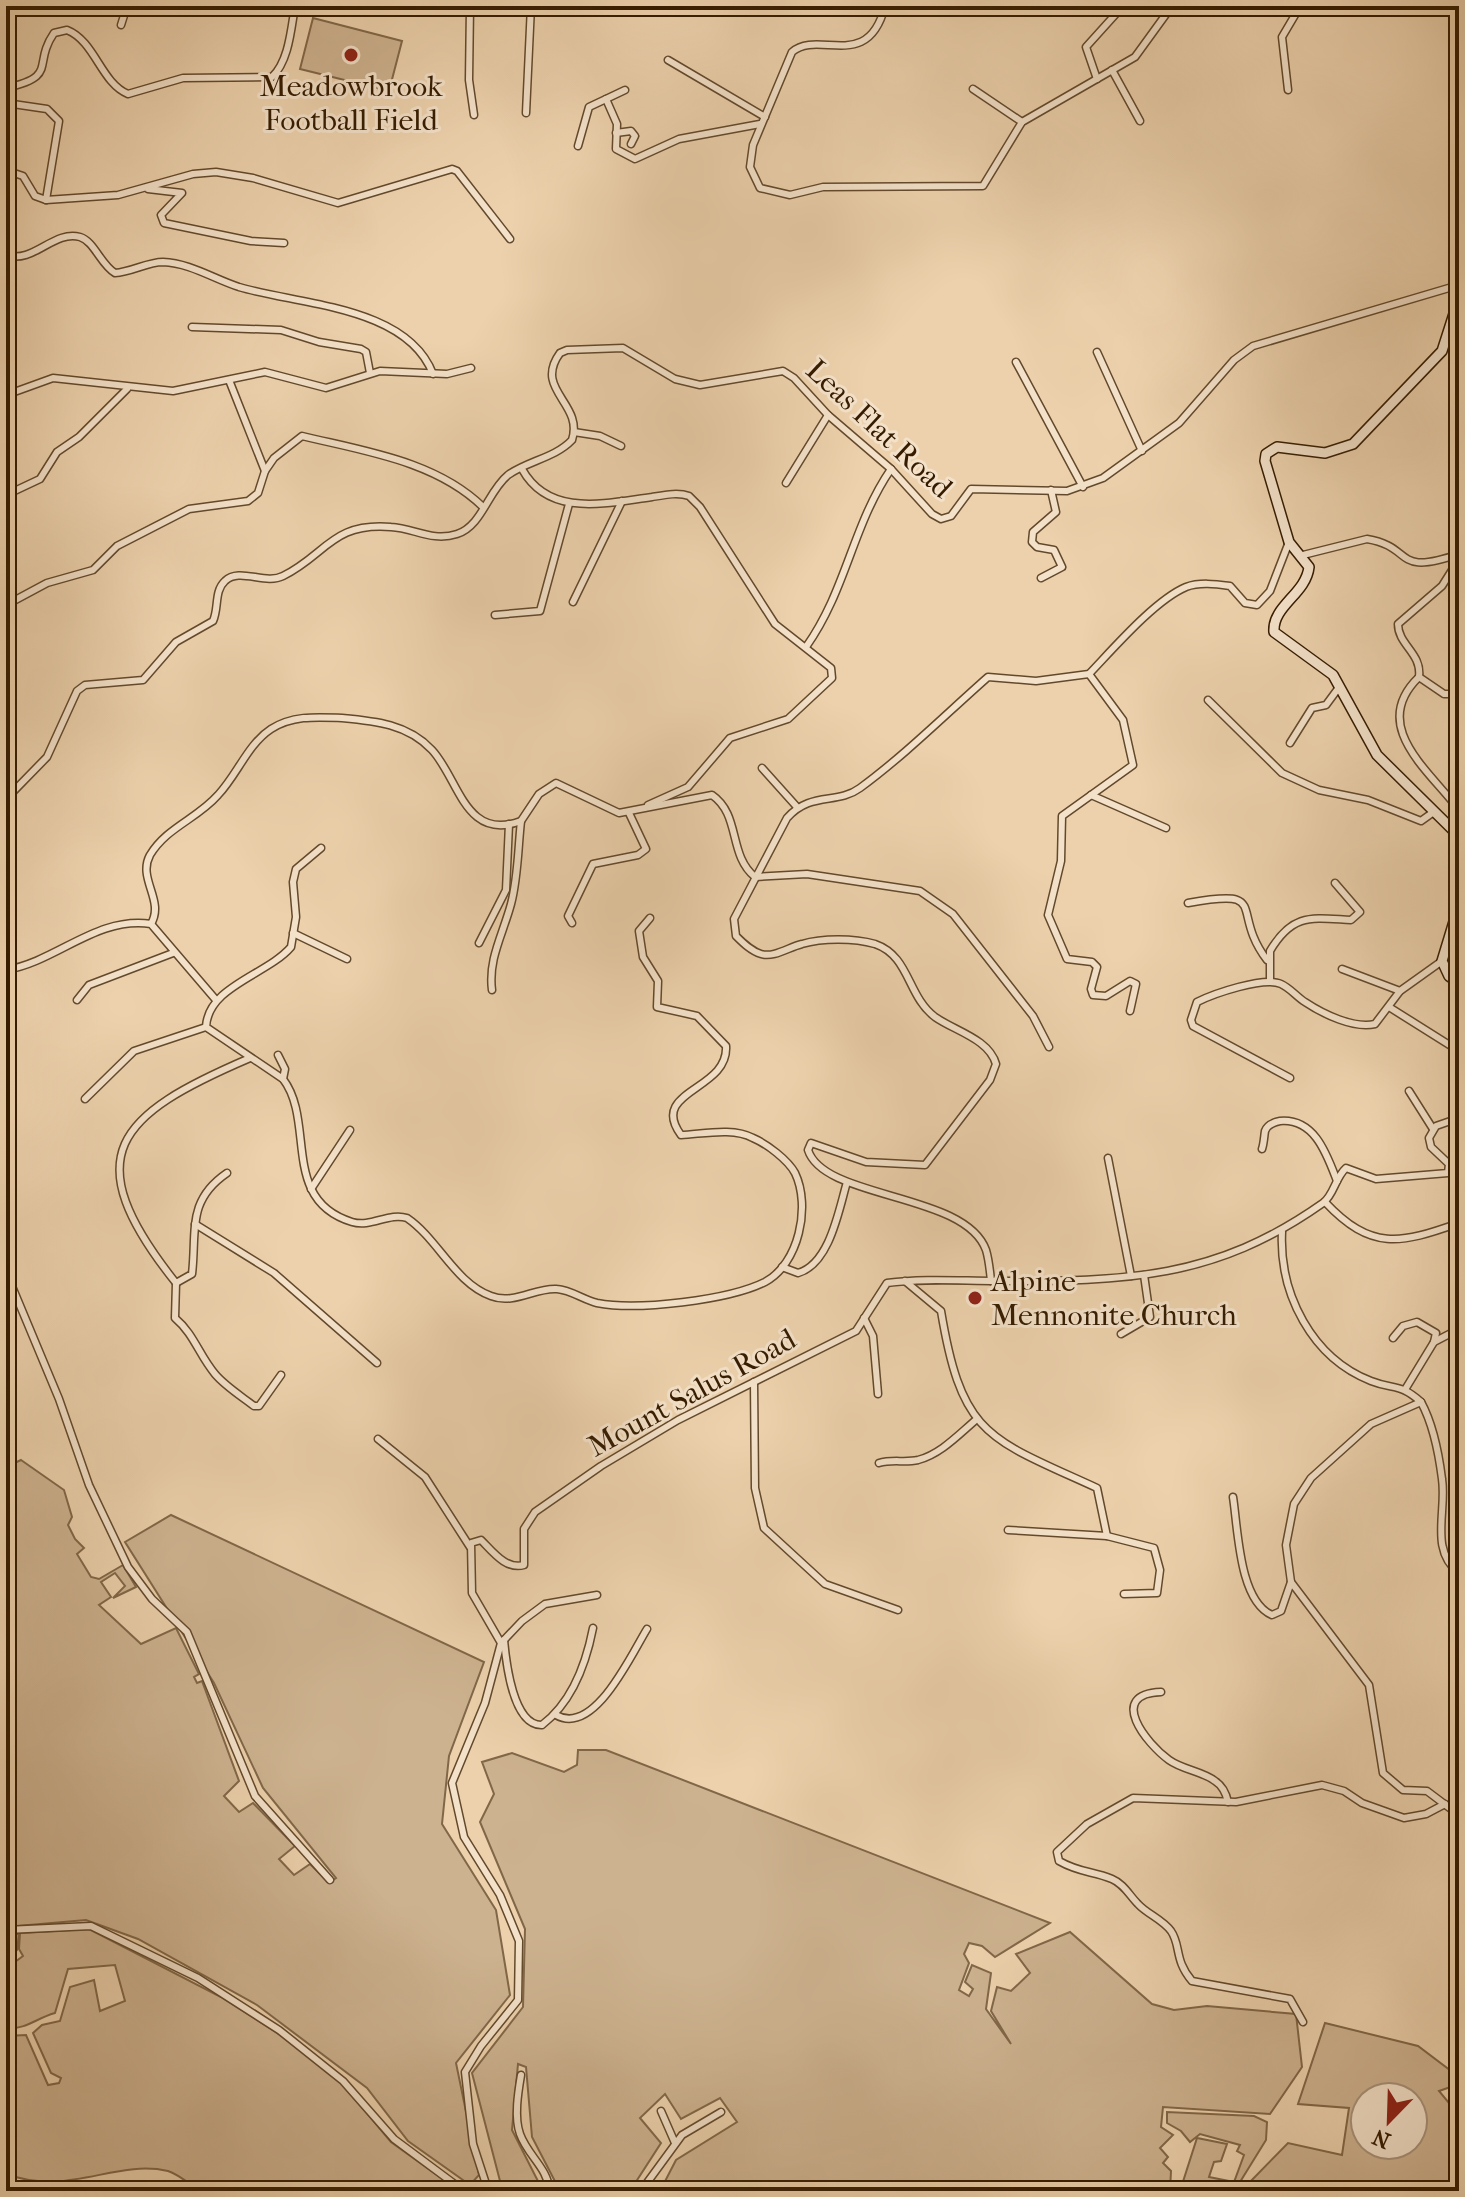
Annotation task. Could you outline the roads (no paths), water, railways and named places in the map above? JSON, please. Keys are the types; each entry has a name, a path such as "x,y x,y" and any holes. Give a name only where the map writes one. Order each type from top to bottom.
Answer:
{"main road":[{"path":"1459,298 1442,351 1353,444 1325,453 1277,447 1266,454 1269,477 1289,542 1303,555 1308,573 1296,595 1279,613 1274,632 1333,675 1377,755 1459,836"},
{"path":"1459,905 1442,961 1449,976 1459,983"}],"street":[{"path":"121,25 127,6"},
{"path":"6,88 34,80 42,72 50,39 54,33 67,30 77,35 115,85 128,94 183,78 272,77 281,64 295,6"},
{"path":"470,6 469,80 474,115"},
{"path":"526,113 531,6"},
{"path":"884,6 874,31 863,40 832,48 804,45 792,52 763,120 750,167 755,182 765,192 790,195 823,187 976,189 983,186 1022,122 1140,53 1172,6"},
{"path":"1097,79 1086,47 1123,6"},
{"path":"1288,90 1282,37 1295,15 1295,6"},
{"path":"668,60 763,120"},
{"path":"1112,70 1140,121"},
{"path":"973,89 1022,122"},
{"path":"578,146 589,107 625,90"},
{"path":"606,99 617,124 616,149 641,159 658,146 679,139 763,120"},
{"path":"6,103 47,109 59,121 46,200"},
{"path":"616,133 631,131 635,136 631,144"},
{"path":"6,175 11,172 23,176 35,196 46,200 118,195 193,174 232,173 338,203 452,169 510,239"},
{"path":"140,189 179,190 182,193 161,215 164,223 251,241 284,243"},
{"path":"6,255 21,258 58,240 77,236 84,239 99,260 115,273 159,262 172,263 237,286 356,313 413,342 433,374"},
{"name":"Leas Flat Road","path":"574,432 572,418 550,372 560,353 623,348 675,379 715,384 783,371 891,469 919,502 941,519 951,516 971,489 1051,490 1083,487 1103,478 1179,423 1234,360 1253,346 1459,285"},
{"path":"192,327 281,330 319,342 361,349 366,352 370,373"},
{"path":"1097,352 1142,451"},
{"path":"1016,362 1083,487"},
{"path":"6,395 53,378 127,389 173,391 265,372 326,388 370,373 398,370 433,374 471,368"},
{"path":"229,380 265,471"},
{"path":"6,495 40,479 57,452 79,437 127,389"},
{"path":"786,483 828,415"},
{"path":"6,799 47,757 77,691 85,685 132,683 150,676 176,642 213,621 219,590 230,577 263,580 282,576 331,538 367,528 392,526 425,536 460,533 472,525 508,476 566,446 574,432 600,436 621,446"},
{"path":"6,605 47,583 93,570 117,546 189,509 248,501 258,493 265,471 302,436 406,462 468,493 483,507"},
{"path":"492,990 490,974 496,946 512,902 521,821 539,794 556,783 591,798 612,813 629,813 642,808 688,787 730,738 788,719 832,678 831,668 775,624 700,507 689,496 666,495 569,504 542,494 522,469"},
{"path":"806,647 828,615 862,519 891,469"},
{"path":"1041,578 1062,567 1054,550 1037,547 1032,542 1033,532 1056,512 1051,490"},
{"path":"573,602 622,501"},
{"path":"495,615 540,611 562,543 569,504"},
{"path":"1303,555 1367,539 1414,564 1431,564 1459,557"},
{"path":"991,1281 986,1250 978,1237 964,1226 923,1205 847,1182 810,1157 808,1150 811,1143 866,1162 925,1165 990,1080 996,1064 994,1057 986,1046 925,1008 909,987 901,962 873,943 837,940 804,943 769,955 748,948 736,936 734,919 797,807 812,800 858,790 988,677 1036,681 1089,674 1128,632 1183,588 1197,584 1230,586 1245,603 1257,605 1270,591 1289,542"},
{"path":"1459,557 1442,586 1398,624 1400,636 1419,662 1419,677 1404,696 1400,710 1403,734 1416,760 1459,810"},
{"path":"1089,674 1123,720 1133,758 1131,769 1062,816 1061,861 1048,915 1067,959 1092,962 1097,967 1097,977 1091,989 1093,995 1106,996 1130,981 1136,984 1130,1011"},
{"path":"1419,677 1444,694 1459,694"},
{"path":"1290,743 1312,708 1326,705 1340,686"},
{"path":"1208,700 1292,778 1319,790 1368,800 1421,821 1435,811"},
{"path":"151,924 157,904 146,869 152,852 180,822 215,799 258,739 285,721 305,717 391,724 432,750 462,802 480,820 492,825 521,821"},
{"path":"762,768 797,807"},
{"path":"642,808 712,795 731,816 734,846 748,871 755,877 807,874 920,891 953,914 1033,1016 1049,1047"},
{"path":"1091,795 1166,828"},
{"path":"572,923 568,916 593,864 638,855 646,849 629,813"},
{"path":"479,943 506,890 509,824"},
{"path":"206,1027 207,1017 216,1000 286,952 293,933 296,869 321,848"},
{"path":"1267,960 1274,943 1305,918 1323,916 1351,920 1358,916 1358,907 1335,883"},
{"path":"1188,903 1230,895 1240,899 1245,906 1252,935 1267,960 1270,981"},
{"path":"206,1027 283,1079 292,1090 304,1173 311,1189 336,1215 363,1224 399,1216 407,1218 471,1284 492,1297 507,1298 557,1289 594,1302 628,1308 667,1305 742,1290 767,1281 793,1251 801,1223 801,1195 794,1172 753,1137 727,1133 681,1135 673,1124 672,1110 680,1098 719,1073 727,1059 726,1046 697,1016 657,1007 658,981 640,947 639,931 650,918"},
{"path":"151,924 216,1000"},
{"path":"6,970 110,925 151,924"},
{"path":"293,933 347,959"},
{"path":"77,1000 89,985 173,953"},
{"path":"1290,1078 1193,1026 1191,1020 1197,1002 1214,993 1270,981 1281,984 1306,1003 1361,1024 1375,1024 1400,991 1416,976 1442,961"},
{"path":"1342,969 1400,991"},
{"path":"1389,1007 1459,1051"},
{"path":"85,1099 134,1051 206,1027"},
{"path":"278,1055 285,1069 283,1079"},
{"path":"250,1057 169,1095 144,1115 123,1142 119,1160 126,1202 145,1245 176,1283 175,1318 194,1336 202,1356 218,1377 254,1406 259,1406 281,1375"},
{"path":"905,1281 1064,1281 1178,1272 1214,1261 1282,1232 1325,1202 1344,1170 1351,1168 1376,1179 1448,1173 1449,1164 1429,1144 1433,1129 1409,1091"},
{"path":"1433,1129 1459,1118"},
{"path":"1262,1149 1265,1130 1270,1125 1284,1121 1296,1124 1315,1135 1337,1181"},
{"path":"311,1189 350,1130"},
{"path":"1108,1158 1131,1276"},
{"path":"176,1283 192,1274 195,1224 201,1199 210,1184 227,1173"},
{"path":"782,1267 798,1273 812,1266 833,1227 847,1182"},
{"path":"1325,1202 1353,1228 1384,1241 1408,1239 1459,1223"},
{"path":"195,1224 274,1273 377,1363"},
{"path":"1282,1232 1291,1293 1304,1326 1334,1360 1373,1382 1406,1388 1421,1402 1427,1413 1443,1482 1440,1534 1446,1557 1459,1573"},
{"path":"6,1272 59,1399 89,1485 128,1567 152,1599 187,1632 255,1796 330,1880"},
{"path":"1121,1334 1150,1317 1144,1275"},
{"path":"905,1281 941,1311 950,1367 958,1390 977,1419 1005,1445 1097,1488 1107,1536"},
{"name":"Mount Salus Road","path":"470,1547 473,1541 481,1540 504,1562 519,1568 524,1565 524,1529 535,1512 601,1466 678,1420 856,1331 882,1286 905,1281"},
{"path":"864,1318 873,1336 878,1394"},
{"path":"1393,1338 1407,1323 1417,1322 1433,1329 1434,1342"},
{"path":"1406,1388 1434,1342 1459,1329"},
{"path":"754,1382 755,1488 764,1528 825,1584 898,1610"},
{"path":"1233,1497 1245,1579 1261,1611 1272,1615 1281,1611 1291,1582 1286,1545 1291,1518 1294,1504 1311,1478 1371,1424 1421,1402"},
{"path":"879,1463 891,1459 915,1461 929,1456 977,1419"},
{"path":"378,1439 425,1477 470,1547 472,1593 503,1642 521,1712 535,1725 542,1725 556,1715 582,1671 593,1628"},
{"path":"1008,1530 1107,1536 1154,1548 1160,1570 1157,1593 1124,1594"},
{"path":"1291,1582 1369,1685 1383,1773 1403,1790 1427,1791 1459,1815"},
{"path":"499,2191 485,2189 473,2144 465,2072 481,2046 518,2000 519,1941 500,1895 464,1837 452,1783 485,1703 503,1642 522,1621 545,1604 597,1595"},
{"path":"556,1715 566,1721 576,1720 596,1705 612,1689 647,1629"},
{"path":"1161,1692 1145,1693 1139,1698 1134,1716 1136,1728 1170,1761 1215,1780 1225,1791 1228,1802"},
{"path":"1303,2022 1290,1999 1192,1981 1178,1963 1173,1934 1153,1914 1140,1907 1127,1889 1112,1879 1080,1873 1059,1861 1057,1852 1087,1824 1133,1798 1228,1802 1322,1785 1344,1791 1362,1803 1404,1818 1426,1814 1445,1804"},
{"path":"6,1930 91,1926 198,1978 279,2030 343,2081 394,2139 464,2191"},
{"path":"521,2075 517,2099 520,2134 548,2176 550,2191"},
{"path":"661,2111 675,2143"},
{"path":"641,2191 682,2135 721,2112"}],"place":[{"name":"Meadowbrook Football Field","path":"351,55"},
{"name":"Alpine Mennonite Church","path":"975,1298"}]}
